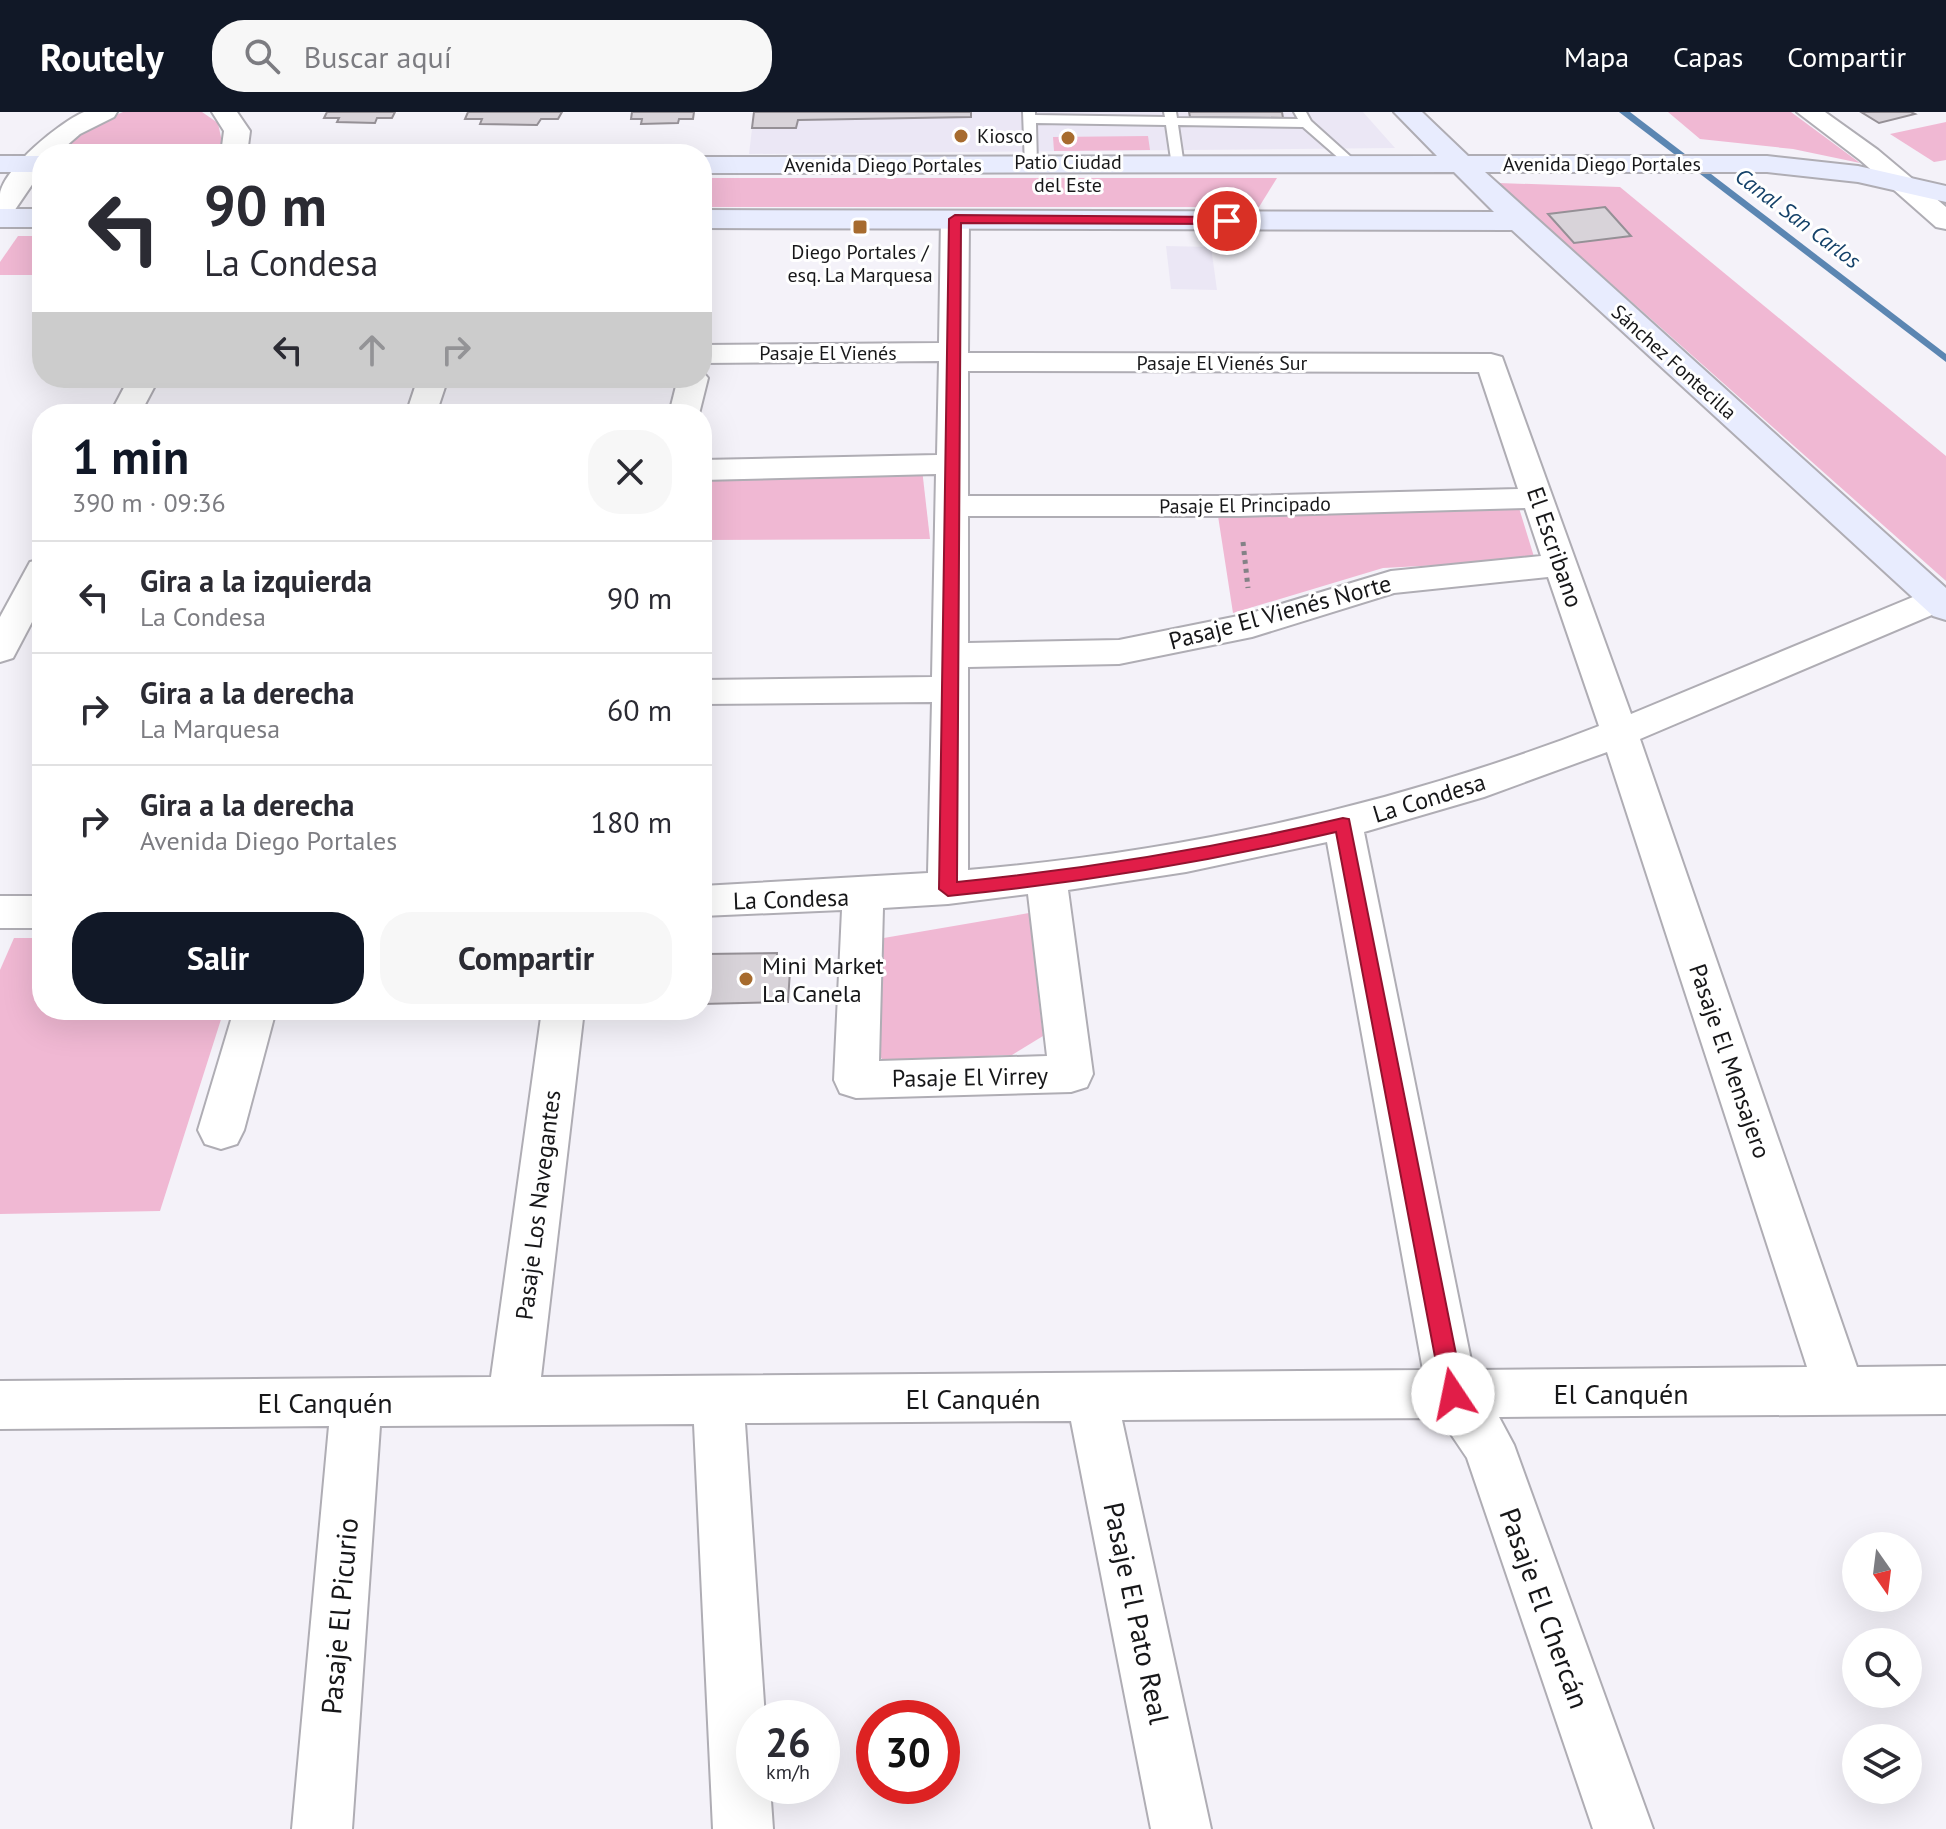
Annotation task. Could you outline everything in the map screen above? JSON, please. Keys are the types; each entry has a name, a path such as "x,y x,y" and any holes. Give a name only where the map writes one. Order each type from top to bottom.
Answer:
{"street":[{"path":"54,144 67,130 105,112"},
{"path":"224,112 237,131 235,144"},
{"name":"Sánchez Fontecilla","path":"1407,112 1519,221 1942,604"},
{"path":"1809,112 1869,155 1946,221"},
{"path":"0,164 32,164"},
{"name":"Avenida Diego Portales","path":"712,165 1735,164 1828,170 1946,194"},
{"path":"1291,165 1319,180 1322,188 1315,197"},
{"name":"Avenida Diego Portales","path":"1255,221 1400,165"},
{"path":"0,211 32,169"},
{"path":"0,218 32,218"},
{"name":"Avenida Diego Portales","path":"712,219 1519,221"},
{"path":"948,889 955,219"},
{"name":"Pasaje El Vienés","path":"712,354 954,357"},
{"name":"Pasaje El Vienés Sur","path":"954,357 1491,363"},
{"name":"El Escribano","path":"1491,363 1619,731"},
{"path":"712,470 953,464"},
{"name":"Pasaje El Principado","path":"952,506 1240,506 1538,498"},
{"name":"Pasaje El Vienés Norte","path":"951,672 1119,652 1252,625 1391,582 1561,565"},
{"path":"0,650 32,589"},
{"name":"La Condesa","path":"712,901 863,896 1046,879 1248,846 1343,824 1471,787 1942,604"},
{"path":"712,691 951,672"},
{"name":"Pasaje El Mensajero","path":"1619,731 1840,1391"},
{"path":"1343,824 1453,1394"},
{"name":"Pasaje El Virrey","path":"863,896 856,1080 1071,1074 1046,879"},
{"path":"0,912 32,912"},
{"path":"221,1130 252,1020"},
{"name":"Pasaje Los Navegantes","path":"513,1401 562,1020"},
{"name":"El Canquén","path":"0,1405 1946,1390"},
{"name":"Pasaje El Chercán","path":"1453,1394 1488,1445 1623,1829"},
{"name":"Pasaje El Pato Real","path":"1092,1397 1181,1829"},
{"path":"718,1400 743,1829"},
{"name":"Pasaje El Picurio","path":"322,1829 356,1402"}],"lane":[{"path":"1031,166 1030,115 1303,117 1354,165"},
{"path":"1170,116 1178,166"}],"path":[{"path":"1240,506 1252,625"}],"shaded area":[{"path":"123,112 202,112 218,123 222,142 70,144 84,128"},
{"name":"Patio Ciudad del Este","path":"754,112 1363,112 1395,148 749,154"},
{"path":"1668,112 1791,112 1860,163 1793,149 1700,139"},
{"path":"1946,122 1946,160 1934,162 1890,134"},
{"path":"1148,136 1150,150 1054,151 1053,137"},
{"path":"712,178 1277,178 1259,207 712,207"},
{"path":"1498,183 1620,187 1946,456 1946,581"},
{"path":"18,236 32,236 32,275 0,275 0,262"},
{"path":"1166,246 1211,247 1217,290 1171,289"},
{"path":"922,469 930,539 712,540 712,474"},
{"path":"1519,508 1535,560 1383,568 1233,613 1218,516"},
{"path":"1029,913 1043,1036 1012,1055 883,1060 870,1045 872,940"},
{"path":"14,938 32,938 32,1020 221,1020 160,1211 0,1214 0,970"}],"building":[{"path":"327,112 395,112 392,118 377,118 375,123 337,122 339,118 324,118"},
{"path":"468,112 562,112 558,119 541,119 537,125 480,124 482,119 465,119"},
{"path":"632,112 694,112 693,119 679,119 678,123 641,124 642,119 631,119"},
{"path":"754,112 971,112 971,117 798,120 796,128 752,128"},
{"path":"1189,112 1282,112 1283,118 1190,117"},
{"path":"1861,112 1911,112 1915,114 1879,123"},
{"path":"1605,207 1631,236 1574,243 1548,214"},
{"name":"Mini Market La Canela","path":"777,953 776,971 790,970 788,1002 712,1004 712,954"}],"waterway":[{"name":"Canal San Carlos","path":"1624,112 1946,359"}],"place":[{"name":"Kiosco","path":"961,136"},
{"name":"Patio Ciudad del Este","path":"1068,138"},
{"name":"Diego Portales / esq. La Marquesa","path":"860,227"},
{"name":"Mini Market La Canela","path":"746,979"}],"route":[{"path":"1227,221 955,219 948,889 1148,864 1248,846 1343,824 1453,1394"}]}
